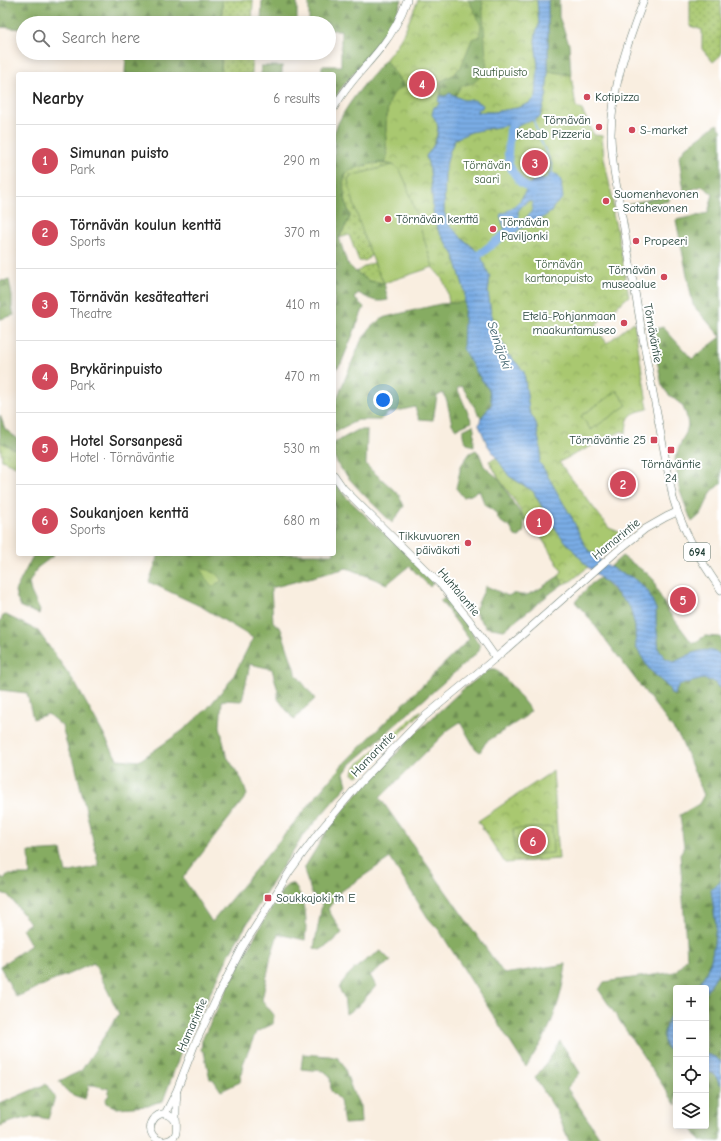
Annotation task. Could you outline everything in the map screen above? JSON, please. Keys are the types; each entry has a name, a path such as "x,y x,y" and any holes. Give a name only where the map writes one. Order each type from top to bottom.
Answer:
{"main road":[{"path":"336,105 353,80 390,35 398,22 407,0"},
{"name":"Törnäväntie","path":"644,0 628,42 617,79 612,117 612,149 616,182 648,368 669,480 677,512 700,559 721,590"},
{"name":"Huhtalantie","path":"336,478 343,488 442,586 470,621 496,658"},
{"name":"Hamarintie","path":"165,1114 177,1090 194,1046 242,948 290,871 360,783 424,717 496,658 616,552 645,529 666,516 677,512"},
{"name":"Hamarintie","path":"176,1122 177,1090"},
{"path":"165,1114 173,1118 176,1122 177,1131 175,1136 171,1139 163,1141 152,1137 150,1124 156,1116 165,1114"}],"green space":[{"path":"0,0 222,0 222,16 16,16 16,28 0,27"},
{"path":"222,0 253,0 252,16 222,16"},
{"path":"262,0 297,0 297,16 261,16"},
{"path":"309,0 402,0 394,20 379,42 336,96 336,72 322,72 322,66 341,66 341,30 336,30 336,16 309,16"},
{"path":"418,0 468,0 481,26 479,37 472,39 461,67 453,75 441,81 440,96 438,101 440,102 438,110 437,133 435,141 426,156 430,170 434,219 439,232 454,255 465,292 465,302 449,303 445,284 432,267 393,165 384,163 387,158 386,123 389,104 396,91 405,86 385,60 397,45"},
{"path":"468,0 537,0 535,41 455,96 450,93 446,96 441,96 441,81 453,75 472,39 474,10"},
{"name":"Ruutipuisto","path":"482,0 537,0 539,25 535,41 538,66 536,97 530,103 517,108 493,112 477,112 474,100 463,100 455,96 461,86 473,83 487,71"},
{"path":"548,0 559,0 559,17 569,44 571,75 548,71"},
{"path":"690,0 721,0 721,55 713,62 702,49 702,30 690,26"},
{"path":"126,60 221,60 221,72 125,72"},
{"path":"221,60 252,60 252,72 221,72"},
{"path":"385,60 405,87 396,91 389,104 386,123 387,158 384,163 370,164 349,171 345,176 343,187 350,217 339,238 347,263 356,272 369,281 384,283 388,300 376,301 358,293 354,298 364,307 341,364 336,369 336,128 344,113 363,86"},
{"path":"261,66 282,66 282,72 261,72"},
{"name":"Törnävän kartanopuisto","path":"548,71 571,75 576,107 582,110 594,135 602,136 604,158 613,201 613,215 629,296 595,325 607,343 634,322 648,409 637,412 631,416 627,422 626,433 622,431 559,462 609,528 619,532 620,539 597,558 588,550 572,518 539,463 541,453 536,423 529,411 524,372 507,354 498,334 493,329 488,292 490,277 474,248 449,225 444,212 445,170 449,153 455,138 471,132 508,125 514,130 518,125 540,117 546,97"},
{"path":"717,124 721,130 721,337 693,305 676,220 708,213 713,194 702,186 684,192 679,156 686,147"},
{"path":"376,163 393,165 350,176 348,180 371,255 366,260 359,261 349,235 339,238 350,217 343,187 345,175 349,171 361,166"},
{"name":"Törnävän kenttä","path":"393,165 400,170 406,183 433,267 384,283 372,258 348,180 350,176"},
{"path":"674,194 669,197 669,201 629,208 628,204"},
{"path":"374,263 384,283 369,281 356,272 369,264"},
{"path":"9,280 14,315 0,319 0,281"},
{"path":"465,302 464,315 475,370 489,390 492,404 481,418 462,386 457,388 472,422 456,429 452,424 447,401 443,393 437,396 433,420 419,419 415,407 388,413 380,420 358,420 336,431 336,400 361,341 371,327 382,318 440,304"},
{"path":"663,327 692,359 721,337 721,483 712,491 701,514 692,522 679,488 675,458 688,425 686,414 682,405 668,394 662,385 651,330"},
{"path":"617,391 627,405 591,430 581,416"},
{"path":"0,415 5,429 16,437 16,450 0,442"},
{"path":"473,425 474,446 467,443 463,433 463,430"},
{"path":"358,430 367,430 366,464 399,495 404,506 392,523 342,470 336,460 336,442"},
{"path":"0,442 16,450 16,466 2,460"},
{"path":"476,450 479,453 484,466 499,479 525,520 523,532 519,537 515,536 510,527 499,520 495,512 485,505 479,490 471,495 463,497 456,488 460,467 470,453"},
{"path":"497,458 509,476 533,491 560,535 588,567 571,581 563,584 559,576 562,571 539,534 527,530 528,524 489,461"},
{"path":"628,475 633,483 617,494 612,486"},
{"path":"336,484 345,496 434,581 430,587 409,566 387,584 347,568 271,588 273,622 281,629 296,674 315,699 294,720 278,699 278,691 272,669 250,664 242,701 222,700 220,726 226,755 242,780 247,795 183,878 212,922 343,764 469,639 440,600 447,598 480,646 479,651 351,764 344,773 347,785 303,836 274,879 232,949 181,1052 163,1101 148,1106 117,1108 106,1103 105,1100 109,1095 109,1089 89,1085 85,1099 68,1092 59,1081 81,1071 119,1014 94,963 16,997 0,966 31,945 22,929 30,923 8,895 0,894 0,878 4,879 7,875 30,875 29,852 61,850 66,873 99,866 75,764 69,752 62,726 48,714 33,719 27,693 0,690 0,622 3,616 6,615 38,631 75,683 117,759 139,761 182,731 207,709 232,679 253,638 202,607 149,582 158,556 336,556"},
{"path":"33,556 53,556 37,568 29,583 31,592 40,611 39,614 21,607 15,591"},
{"path":"622,556 654,580 656,588 668,611 692,643 705,636 721,638 721,655 708,650 697,652 674,662 665,658 659,650 656,609 632,577 620,573 610,567"},
{"path":"203,569 216,574 221,582 217,583 215,586 212,586 201,570"},
{"path":"559,576 563,584 504,630 486,627 474,612 486,586 508,596 515,594 526,595"},
{"path":"600,578 630,607 635,626 636,647 649,669 669,688 674,695 679,685 703,679 713,681 721,690 721,879 712,902 716,925 714,944 711,960 706,973 700,982 694,985 673,985 673,1011 668,1019 663,1035 666,1048 673,1054 673,1101 599,990 604,982 675,972 687,958 680,854 684,847 680,815 699,804 704,795 680,738 586,614 575,602 591,584"},
{"path":"490,669 496,669 531,711 526,716 486,742 480,752 475,748 460,722 448,730 380,798 504,974 566,964 561,992 552,1020 544,1038 526,1067 439,930 428,918 390,858 340,892 328,909 342,933 320,950 314,948 322,905 312,894 305,874 305,867 328,829 349,803 414,735 461,691"},
{"path":"420,711 422,712 358,776 353,774 357,765"},
{"path":"553,771 559,859 505,863 478,821"},
{"path":"552,827 553,853 515,855 513,829"},
{"path":"289,884 293,884 298,890 305,910 305,940 278,934 271,956 262,1000 274,1015 273,1024 256,1032 243,1064 240,1082 221,1091 213,1079 210,1079 204,1052 201,1050 202,1040 256,934 283,889"},
{"path":"381,951 391,961 370,975 376,986 358,1006 346,1014 344,997 339,989 342,983 357,967"},
{"path":"718,973 721,974 721,1062 715,1057 709,1055 709,987"},
{"path":"560,1041 580,1073 567,1088 602,1141 569,1141 557,1112 535,1078 549,1060"},
{"path":"303,1054 338,1058 343,1064 352,1090 360,1106 361,1123 344,1124 340,1100 331,1091 330,1076 324,1071 301,1069"},
{"path":"709,1072 714,1074 721,1085 721,1141 700,1141 692,1129 709,1129"},
{"path":"46,1084 55,1097 48,1119 29,1117 0,1126 0,1104"}],"water":[{"name":"Seinäjoki","path":"537,0 548,0 548,71 546,97 540,117 520,125 514,130 510,129 508,125 471,132 455,139 449,153 445,170 444,212 449,225 480,254 490,277 488,292 493,328 498,333 507,354 524,372 529,411 536,423 541,453 539,463 572,518 582,540 588,550 597,558 620,573 632,577 648,591 656,609 659,650 665,658 674,662 697,652 708,650 721,655 721,690 713,681 703,679 679,685 674,695 671,694 669,688 649,669 636,647 635,626 630,607 612,588 588,567 560,535 533,491 509,476 487,444 479,425 481,418 492,404 489,390 463,349 465,292 454,255 439,232 434,219 430,170 426,156 434,145 437,136 437,122 432,114 434,107 440,103 438,101 440,96 446,96 450,93 463,100 474,100 483,105 482,108 477,110 477,112 493,112 517,108 530,103 536,97 538,66 535,41 539,25"},
{"path":"552,173 558,175 561,181 563,198 554,206 551,212 533,224 521,228 513,236 506,233 500,216 501,214 509,210 520,201 531,182 539,178 543,180 547,178 548,175","holes":["528,201 532,202 532,210 522,221 519,219 518,211"]},
{"path":"721,879 721,965 709,987 709,985 694,985 700,982 706,973 711,960 716,925 711,890 720,882"},
{"path":"673,1011 673,1053 666,1047 664,1042 666,1026"},
{"path":"709,1055 715,1057 721,1062 721,1085 714,1074 709,1072"}],"waterway":[{"path":"533,119 552,166 552,175"},
{"path":"513,122 510,130 508,154 509,164 521,183 532,190 534,194"},
{"path":"480,254 514,227"}],"place":[{"name":"Brykärinpuisto","path":"422,84"},
{"name":"Kotipizza","path":"587,97"},
{"name":"Törnävän Kebab Pizzeria","path":"599,127"},
{"name":"S-market","path":"632,130"},
{"name":"Törnävän kesäteatteri","path":"535,163"},
{"name":"Suomenhevonen - Sotahevonen","path":"606,201"},
{"name":"Törnävän kenttä","path":"388,219"},
{"name":"Törnävän Paviljonki","path":"493,229"},
{"name":"Propeeri","path":"636,241"},
{"name":"Törnävän museoalue","path":"664,277"},
{"name":"Etelä-Pohjanmaan maakuntamuseo","path":"624,323"},
{"name":"Törnäväntie 25","path":"654,440"},
{"name":"Törnäväntie 24","path":"671,450"},
{"name":"Törnävän koulun kenttä","path":"623,484"},
{"name":"Simunan puisto","path":"539,522"},
{"name":"Tikkuvuoren päiväkoti","path":"468,543"},
{"name":"Hotel Sorsanpesä","path":"683,600"},
{"name":"Soukanjoen kenttä","path":"533,841"},
{"name":"Soukkajoki th E","path":"268,898"}],"park label":[{"name":"Törnävän saari","path":"487,172"}]}
